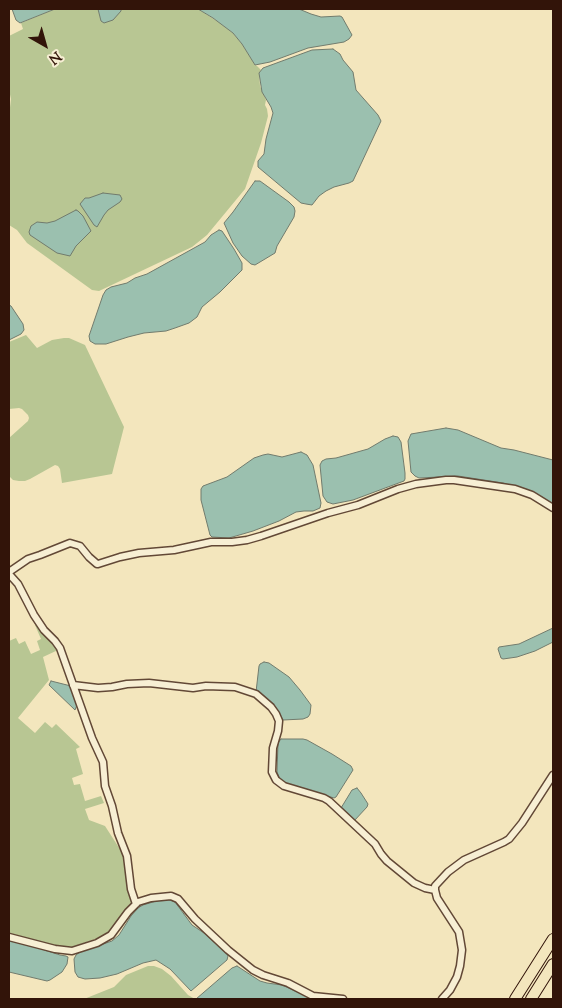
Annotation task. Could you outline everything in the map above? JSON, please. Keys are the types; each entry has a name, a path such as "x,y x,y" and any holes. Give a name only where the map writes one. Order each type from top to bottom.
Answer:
{"highway":[{"path":"515,999 553,939"},
{"path":"531,999 553,964"}],"street":[{"path":"136,904 131,889 127,856 118,833 105,786 103,762 92,738 58,644 44,630 18,584 9,573 28,559 70,543 80,546 98,564 139,553 174,550 211,542 247,540 358,505 398,489 416,484 446,480 515,489 532,495 553,508"},
{"path":"73,685 98,688 149,683 193,688 206,686 235,687 256,694 271,707 279,721 272,772 276,780 284,786 329,801 375,844 382,857 414,883 435,890"},
{"path":"442,999 450,990 457,977 462,950 459,932 437,898 435,886 464,860 509,839 553,775"},
{"path":"9,937 55,949 72,950 97,943 111,935 125,916 142,900 166,896 174,897 178,899 195,920 253,970 262,975 288,983 313,996 343,999"}],"green space":[{"path":"55,9 98,9 101,21 121,11 121,9 198,9 233,33 242,44 255,65 261,70 259,73 260,86 266,100 265,105 268,116 245,189 207,235 192,247 99,291 92,290 27,243 17,230 9,225 9,116 11,99 9,90 9,36 23,29 21,23"},
{"path":"26,335 37,348 52,340 64,338 69,338 85,345 124,427 112,474 62,483 60,469 55,465 25,481 13,480 9,476 9,438 29,418 22,409 9,409 9,342"},
{"path":"37,624 57,646 58,650 43,657 49,680 18,718 35,733 45,722 52,728 56,724 80,747 76,749 83,774 72,778 74,785 80,784 85,801 101,796 104,803 85,809 89,820 105,826 125,857 132,903 111,930 98,938 65,948 9,933 9,641 16,638 19,644 25,641 31,654 40,650 37,641 41,639 35,625"},
{"path":"148,966 162,969 188,995 195,999 84,999 114,987 126,975"}],"shaded area":[{"path":"12,9 55,9 20,23 16,20"},
{"path":"98,9 121,9 121,11 113,20 104,23 101,21"},
{"path":"198,9 299,9 321,17 340,16 352,35 344,42 308,48 270,62 255,65 233,33"},
{"path":"333,49 340,54 353,72 356,90 381,121 353,181 326,191 312,205 301,203 258,167 258,161 264,154 273,113 262,92 259,73 263,68 312,50"},
{"path":"255,181 260,181 289,202 295,211 294,217 275,253 255,265 242,256 233,243 224,223"},
{"path":"103,193 120,195 122,199 108,210 97,227 80,204 85,198"},
{"path":"76,210 83,216 91,231 76,246 70,256 57,253 30,235 31,226 37,222 47,223 55,221"},
{"path":"219,230 222,231 234,249 242,263 242,270 202,307 197,317 189,323 166,331 144,333 106,344 95,344 90,341 89,336 106,290 147,274 205,242"},
{"path":"9,305 23,324 24,330 21,334 9,340"},
{"path":"446,428 458,430 501,448 553,460 553,506 535,493 503,483 458,476 419,478 415,476 411,472 408,441 411,434"},
{"path":"393,436 398,437 401,442 405,473 404,481 353,500 333,504 327,502 323,496 320,465 322,461 368,449"},
{"path":"301,452 307,455 313,465 321,503 320,508 313,511 296,512 279,521 229,538 212,537 210,535 201,500 201,489 203,486 227,477 254,458 268,454 282,457"},
{"path":"553,628 553,642 517,657 501,658 499,647 519,644"},
{"path":"264,662 269,663 289,677 300,690 311,705 308,717 283,720 256,692 259,666"},
{"path":"51,681 71,686 77,705 75,710 49,685"},
{"path":"281,739 307,740 351,766 353,770 336,797 282,782 277,772 278,743"},
{"path":"357,788 368,804 354,821 341,808 352,790"},
{"path":"163,899 175,902 192,925 227,954 227,960 191,991 170,969 156,960 100,978 85,979 78,977 75,972 74,959 76,955 112,941 119,935 138,908"},
{"path":"9,940 66,956 68,957 67,964 62,972 47,981 9,972"},
{"path":"237,966 260,981 282,985 313,999 196,999 232,968"}]}
